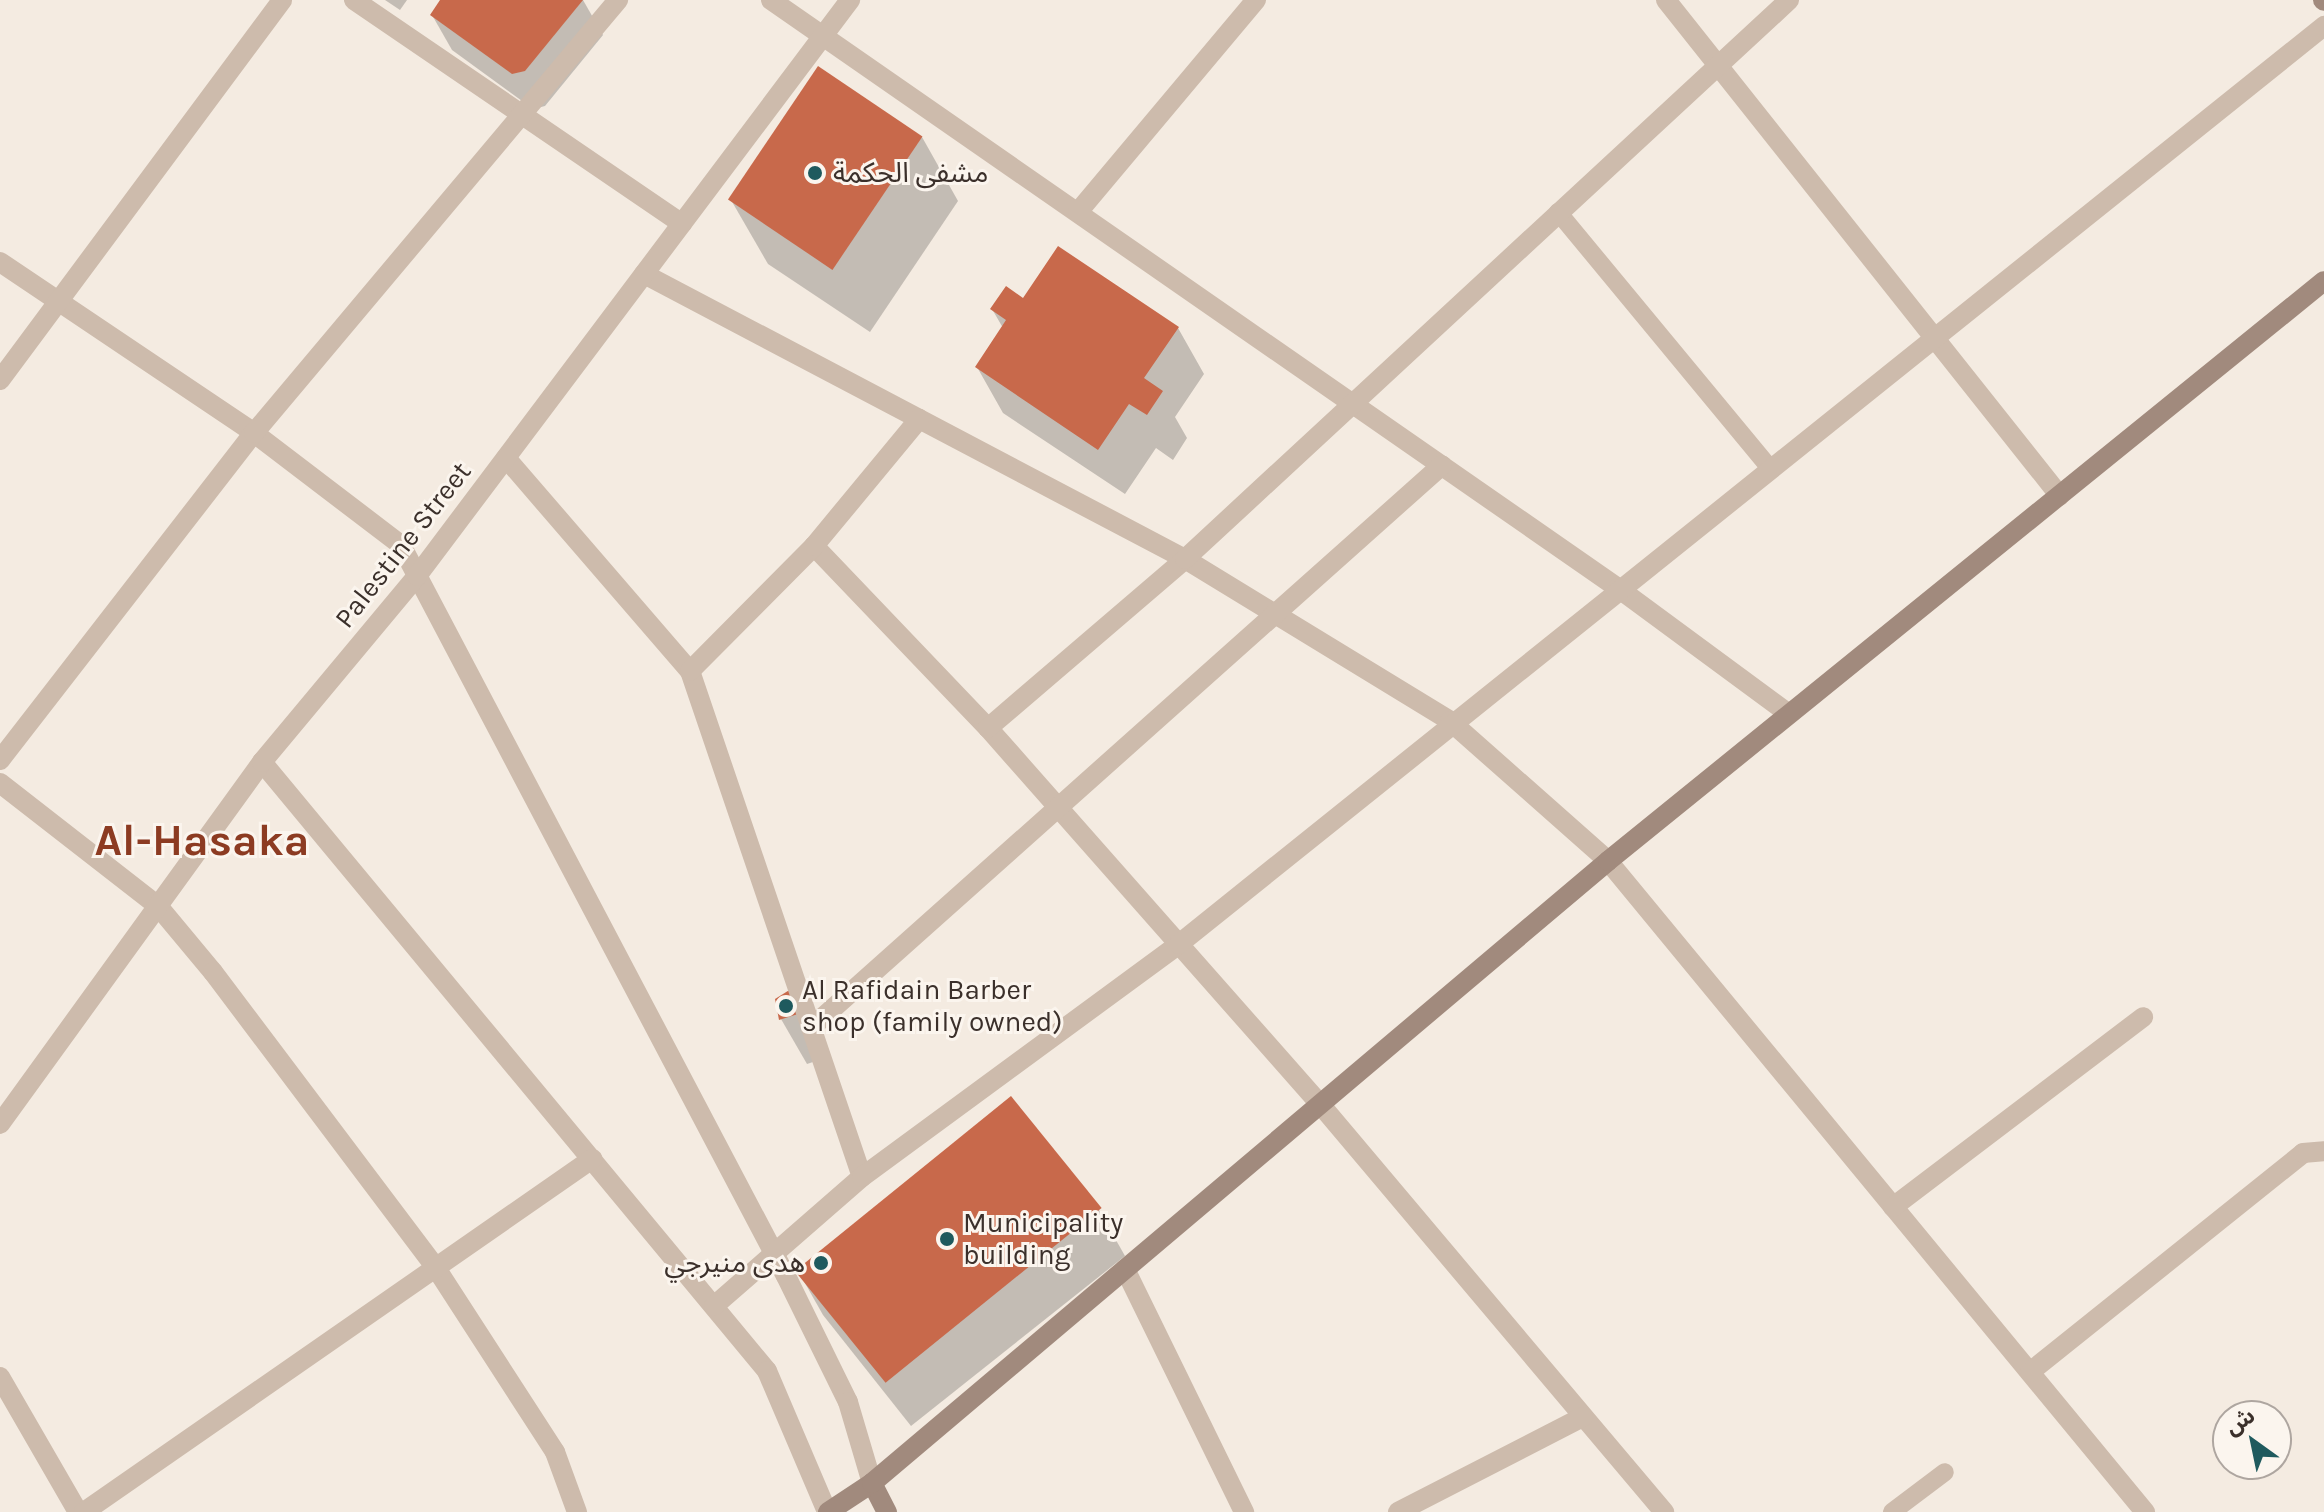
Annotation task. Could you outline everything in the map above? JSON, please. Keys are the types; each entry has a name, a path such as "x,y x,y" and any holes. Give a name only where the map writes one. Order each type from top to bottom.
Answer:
{"street":[{"path":"0,380 282,0"},
{"path":"354,0 682,224"},
{"path":"0,760 254,433 618,0"},
{"path":"771,0 1618,588 1789,714"},
{"name":"Palestine Street","path":"0,1124 262,762 417,576 850,0"},
{"path":"1078,212 1256,0"},
{"path":"1666,0 2060,496"},
{"path":"988,728 1185,559 1789,0"},
{"path":"714,1306 862,1177 1179,944 1450,721 2324,26"},
{"path":"0,262 254,433 401,545 848,1402 872,1483 887,1512"},
{"path":"644,274 1185,559 1277,612 1450,721 1608,861 2145,1512"},
{"path":"262,762 767,1371 828,1512 872,1483 1608,861 2321,290"},
{"path":"690,671 814,546 919,419"},
{"path":"506,458 690,671 862,1177"},
{"path":"812,1027 1442,465"},
{"path":"814,546 988,728 1320,1104 1664,1512"},
{"path":"0,783 158,906 436,1268 555,1452 577,1512"},
{"path":"1893,1207 2143,1017"},
{"path":"2030,1372 2303,1153 2324,1151"},
{"path":"0,1377 81,1512 592,1159"},
{"path":"1125,1269 1244,1512"},
{"path":"1398,1512 1583,1417"}],"lane":[{"path":"1558,212 1769,467"},
{"path":"1892,1512 1945,1472"}],"building":[{"path":"440,0 583,0 525,71 512,74 430,15"},
{"path":"818,66 922,136 832,270 728,199"},
{"path":"1058,246 1179,327 1144,378 1163,391 1147,415 1129,404 1098,450 975,367 1006,320 990,309 1006,286 1023,298"},
{"name":"Al Rafidain Barber shop (family owned)","path":"791,989 798,1014 779,1020 775,999"},
{"name":"Municipality building","path":"1011,1096 1102,1208 886,1383 795,1271"}],"place":[{"name":"مشفى الحكمة","path":"815,173"},
{"name":"Al Rafidain Barber shop (family owned)","path":"786,1006"},
{"name":"Municipality building","path":"947,1239"},
{"name":"هدى منيرجي","path":"821,1263"}],"district":[{"name":"Al-Hasaka","path":"202,841"}]}
